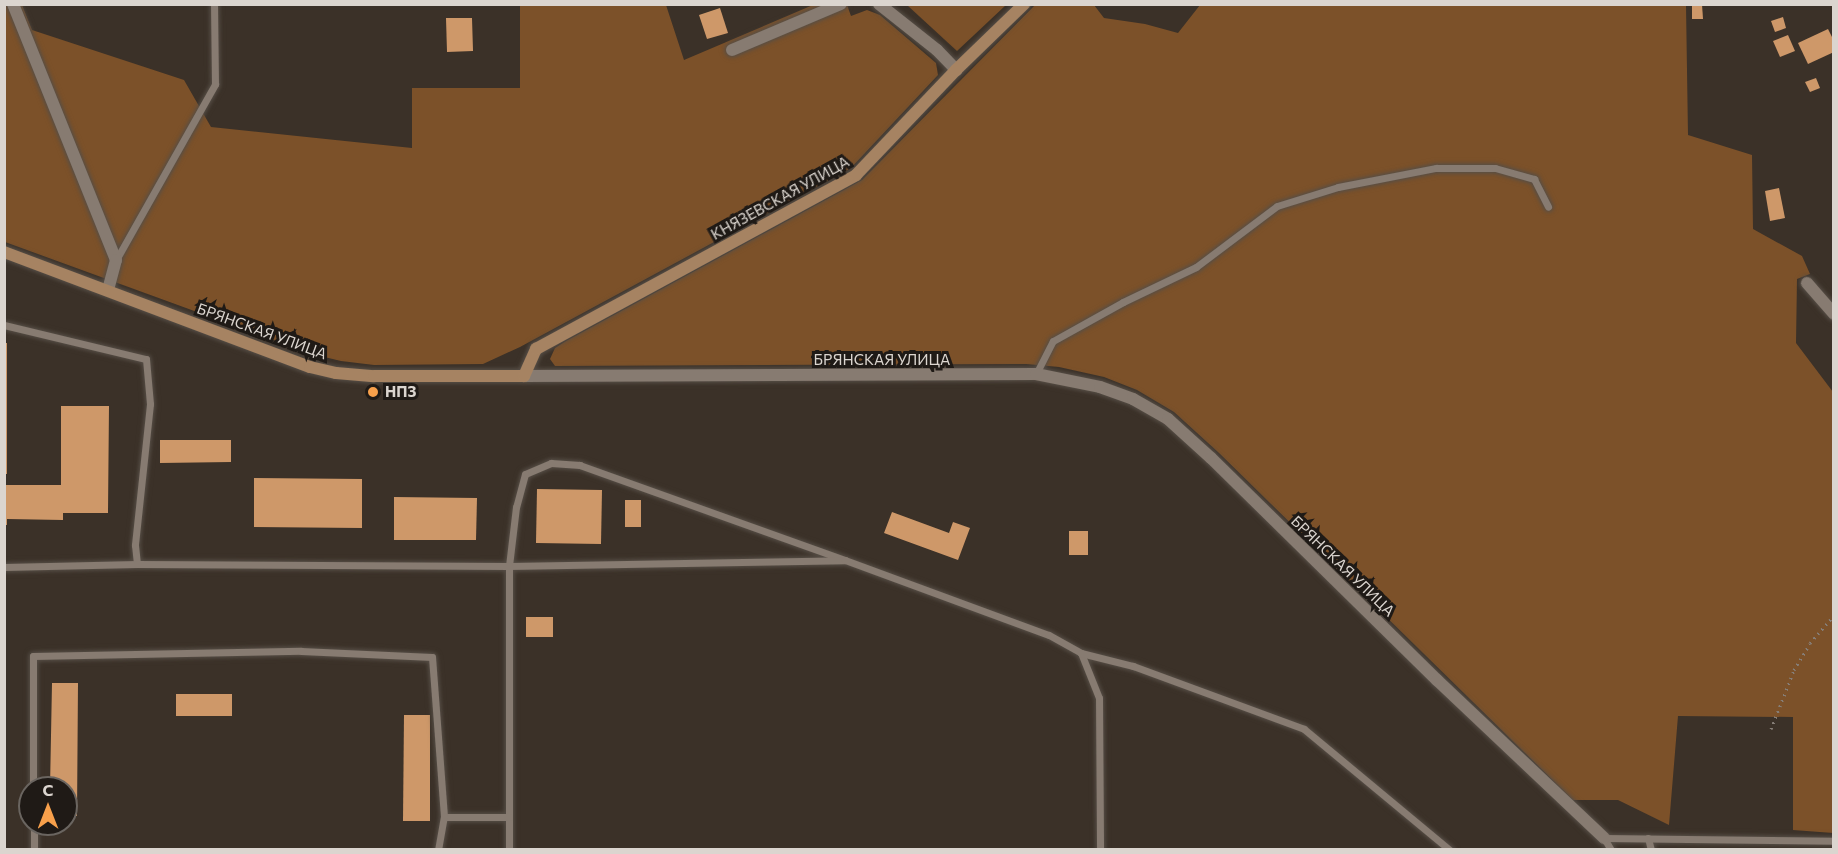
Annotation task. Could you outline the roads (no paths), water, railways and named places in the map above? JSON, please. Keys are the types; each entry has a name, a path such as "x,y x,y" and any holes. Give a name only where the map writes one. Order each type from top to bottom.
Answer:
{"street":[{"path":"13,4 116,260 108,290"},
{"path":"732,50 841,4"},
{"path":"879,4 937,50 956,70"},
{"name":"КНЯЗЕВСКАЯ УЛИЦА","path":"524,376 536,349 856,175 956,70 1024,4"},
{"name":"БРЯНСКАЯ УЛИЦА","path":"4,252 310,367 336,373 524,376 1036,374 1100,387 1133,399 1168,419 1607,844"},
{"path":"1807,283 1833,314"}],"lane":[{"path":"116,260 215,84 214,4"},
{"path":"1036,374 1053,341 1123,302 1196,267 1277,206 1338,187 1436,168 1495,168 1534,179 1548,207"},
{"path":"4,325 146,359 150,405 135,545 137,564"},
{"path":"509,849 509,566 516,507 525,474 551,463 580,465 1050,635 1082,654 1133,666 1304,729 1450,849"},
{"path":"4,567 137,564 509,566 844,560"},
{"path":"33,776 33,656 301,651 432,657 444,817 438,849"},
{"path":"1082,654 1099,698 1100,849"},
{"path":"444,817 509,817"},
{"path":"1648,838 1651,849"},
{"path":"1607,844 1648,838 1833,841"}],"place":[{"name":"НПЗ","path":"373,392"}]}
